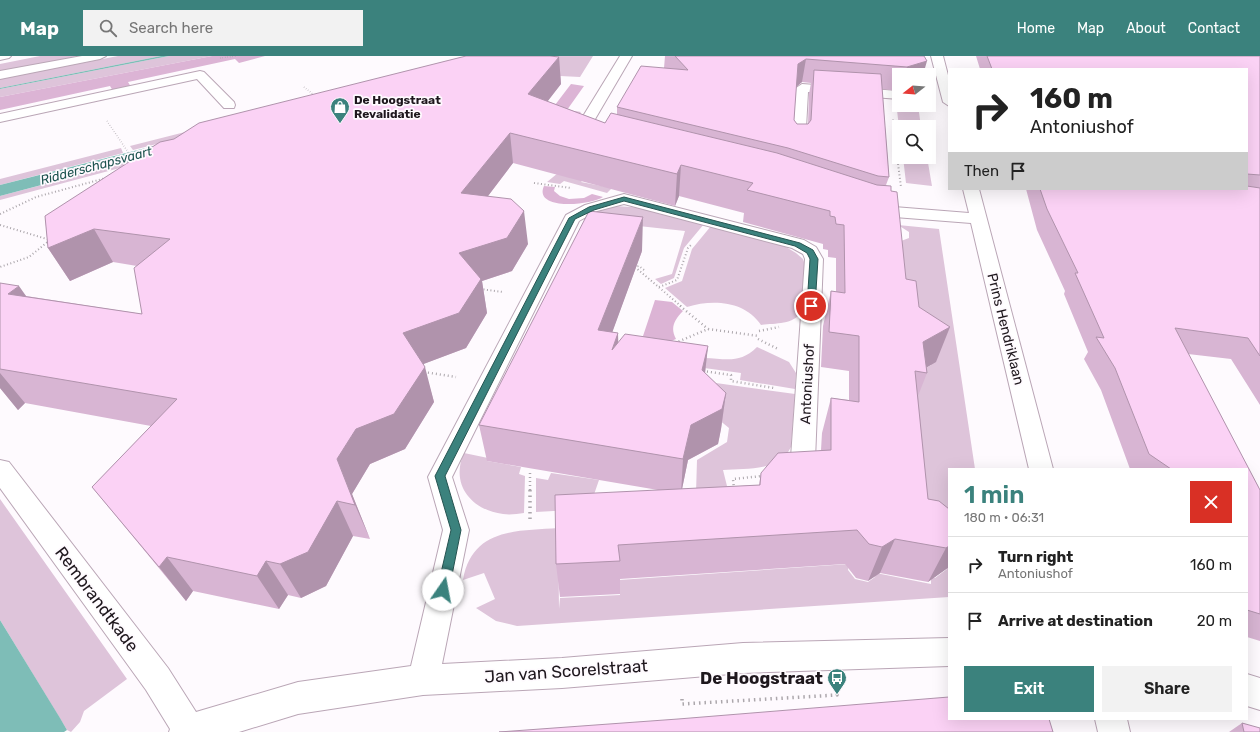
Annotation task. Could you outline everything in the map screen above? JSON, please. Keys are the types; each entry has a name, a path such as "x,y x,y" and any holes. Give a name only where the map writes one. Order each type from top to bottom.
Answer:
{"street":[{"path":"0,57 5,56"},
{"path":"0,76 100,56"},
{"path":"616,138 588,131 584,126 626,56"},
{"path":"937,56 948,97"},
{"path":"0,118 200,75 229,105"},
{"path":"798,146 802,88 892,95"},
{"path":"936,98 948,101"},
{"name":"Prins Hendriklaan","path":"971,190 1041,468"},
{"name":"Antoniushof","path":"423,680 456,530 440,476 572,218 591,208 624,199 798,244 810,252 814,259 808,394 803,460 792,471"},
{"path":"855,205 869,210 978,219"},
{"name":"Rembrandtkade","path":"0,469 157,679 188,731"},
{"name":"Jan van Scorelstraat","path":"188,731 298,698 423,680 562,673 743,658 948,652"},
{"path":"1248,690 1260,694"},
{"path":"1111,720 1114,732"}],"path":[{"path":"304,87 316,97"},
{"path":"94,98 102,114 136,164"},
{"path":"895,112 901,190 944,216"},
{"path":"0,214 36,197 108,177"},
{"path":"659,287 677,280 688,248 711,222"},
{"path":"0,225 50,240 29,257 0,267"},
{"path":"644,270 639,266 634,267 708,329"},
{"path":"472,288 532,296"},
{"path":"674,343 708,329 759,336"},
{"path":"701,370 731,375 730,381 808,394"},
{"path":"418,371 488,382"},
{"path":"735,494 733,479 792,471"},
{"path":"530,473 530,521"}],"shaded area":[{"path":"40,56 79,56 0,71 0,64"},
{"path":"118,56 161,56 0,88 0,79"},
{"path":"169,56 212,56 0,97 0,89"},
{"path":"212,56 265,56 239,63 235,59 128,82 131,87 113,91 110,86 0,110 0,97"},
{"path":"554,56 593,56 580,77 540,75"},
{"path":"571,84 584,86 567,110 581,112 580,113 558,110 561,106 555,105"},
{"path":"315,104 133,150 130,146 256,114"},
{"path":"897,112 919,112 920,120 898,120"},
{"path":"121,148 123,153 0,185 0,179"},
{"path":"129,162 131,165 0,200 0,196"},
{"path":"904,164 928,164 932,186 906,183"},
{"path":"558,173 583,180 581,182 612,188 607,193 564,181 560,184 547,182"},
{"path":"544,186 555,187 554,191 560,196 569,199 584,198 592,194 603,197 596,200 575,204 564,204 547,199 543,194"},
{"path":"615,206 646,208 704,224 684,248 674,278 661,284 655,279 672,274 685,231 620,224 621,222 585,217 602,209"},
{"path":"898,225 939,229 975,468 948,468 948,597 517,626 496,621 476,608 495,599 484,573 463,580 468,563 476,550 486,541 512,532 558,528 559,609 560,598 620,595 619,580 849,564 848,570 855,579 868,582 875,577 876,573 931,584 931,577 935,578 947,569 945,554 931,542 902,407 921,371 931,365 929,356 908,347 901,241 909,238 909,232"},
{"path":"711,226 786,247 803,259 805,265 801,312 798,316 783,323 761,325 746,311 728,304 707,303 687,307 665,288 682,281 692,249"},
{"path":"655,300 672,302 683,311 677,318 673,328 676,339 634,357 638,351"},
{"path":"757,347 789,362 796,373 795,389 740,380 741,373 660,362 696,358 736,359 750,353"},
{"path":"716,383 795,394 791,447 786,455 779,461 770,465 723,470 728,490 696,493 697,460 727,442 729,428 713,415"},
{"path":"464,453 488,458 487,461 521,467 519,474 525,476 524,513 506,514 492,512 481,507 466,494 460,475 460,464"},
{"path":"551,473 599,480 589,509 536,512 536,478 548,480"},
{"path":"0,499 127,679 84,711 80,722 71,732 67,730 0,620"}],"water":[{"path":"161,56 169,56 0,89 0,88"},
{"name":"Ridderschapsvaart","path":"268,117 162,153 0,196 0,185"},
{"path":"0,620 67,730 64,732 0,732"}],"building":[{"path":"466,56 550,56 559,57 528,94 605,123 611,113 777,153 877,185 891,186 891,191 897,192 906,279 916,281 919,307 950,327 923,342 927,373 915,371 928,499 939,501 948,508 948,547 946,548 895,539 882,547 869,544 857,530 618,545 620,561 556,564 555,495 760,485 761,473 778,453 831,450 831,398 859,402 859,336 829,332 831,291 845,293 844,225 836,224 835,217 830,216 830,211 747,190 753,183 681,165 677,174 510,133 461,193 511,199 524,211 507,238 459,253 481,279 459,313 403,333 425,367 394,414 356,429 337,459 355,505 337,501 308,552 280,564 266,561 257,576 167,557 159,567 92,487 177,399 0,369 0,283 19,286 8,294 142,314 134,268 170,239 94,229 48,248 45,216 160,142 174,139 199,123"},
{"path":"675,56 924,56 927,61 907,67 806,59 798,64 794,120 797,124 808,124 811,120 814,70 881,74 889,177 878,176 788,148 617,107 641,66 688,70"},
{"path":"987,56 1260,56 1260,175 1248,174 1248,68 992,68"},
{"path":"1248,186 1260,188 1260,356 1248,338 1175,328 1260,490 1260,614 1248,610 1248,468 1170,468 1149,454 1115,368 1096,337 1104,338 1075,273 1078,273 1047,209 1040,190 1248,190"},
{"path":"589,211 643,217 598,330 618,333 612,350 625,334 708,346 702,370 726,393 722,409 691,425 683,459 479,425"},
{"path":"948,697 948,720 1049,720 1053,732 499,732"},
{"path":"1242,723 1260,728 1260,732 1244,732"}],"place":[{"name":"De Hoogstraat Revalidatie","path":"340,124"},
{"name":"De Hoogstraat","path":"837,695"}],"route":[{"path":"443,590 456,530 440,476 572,218 591,208 624,199 798,244 810,252 814,259 811,306"}]}
